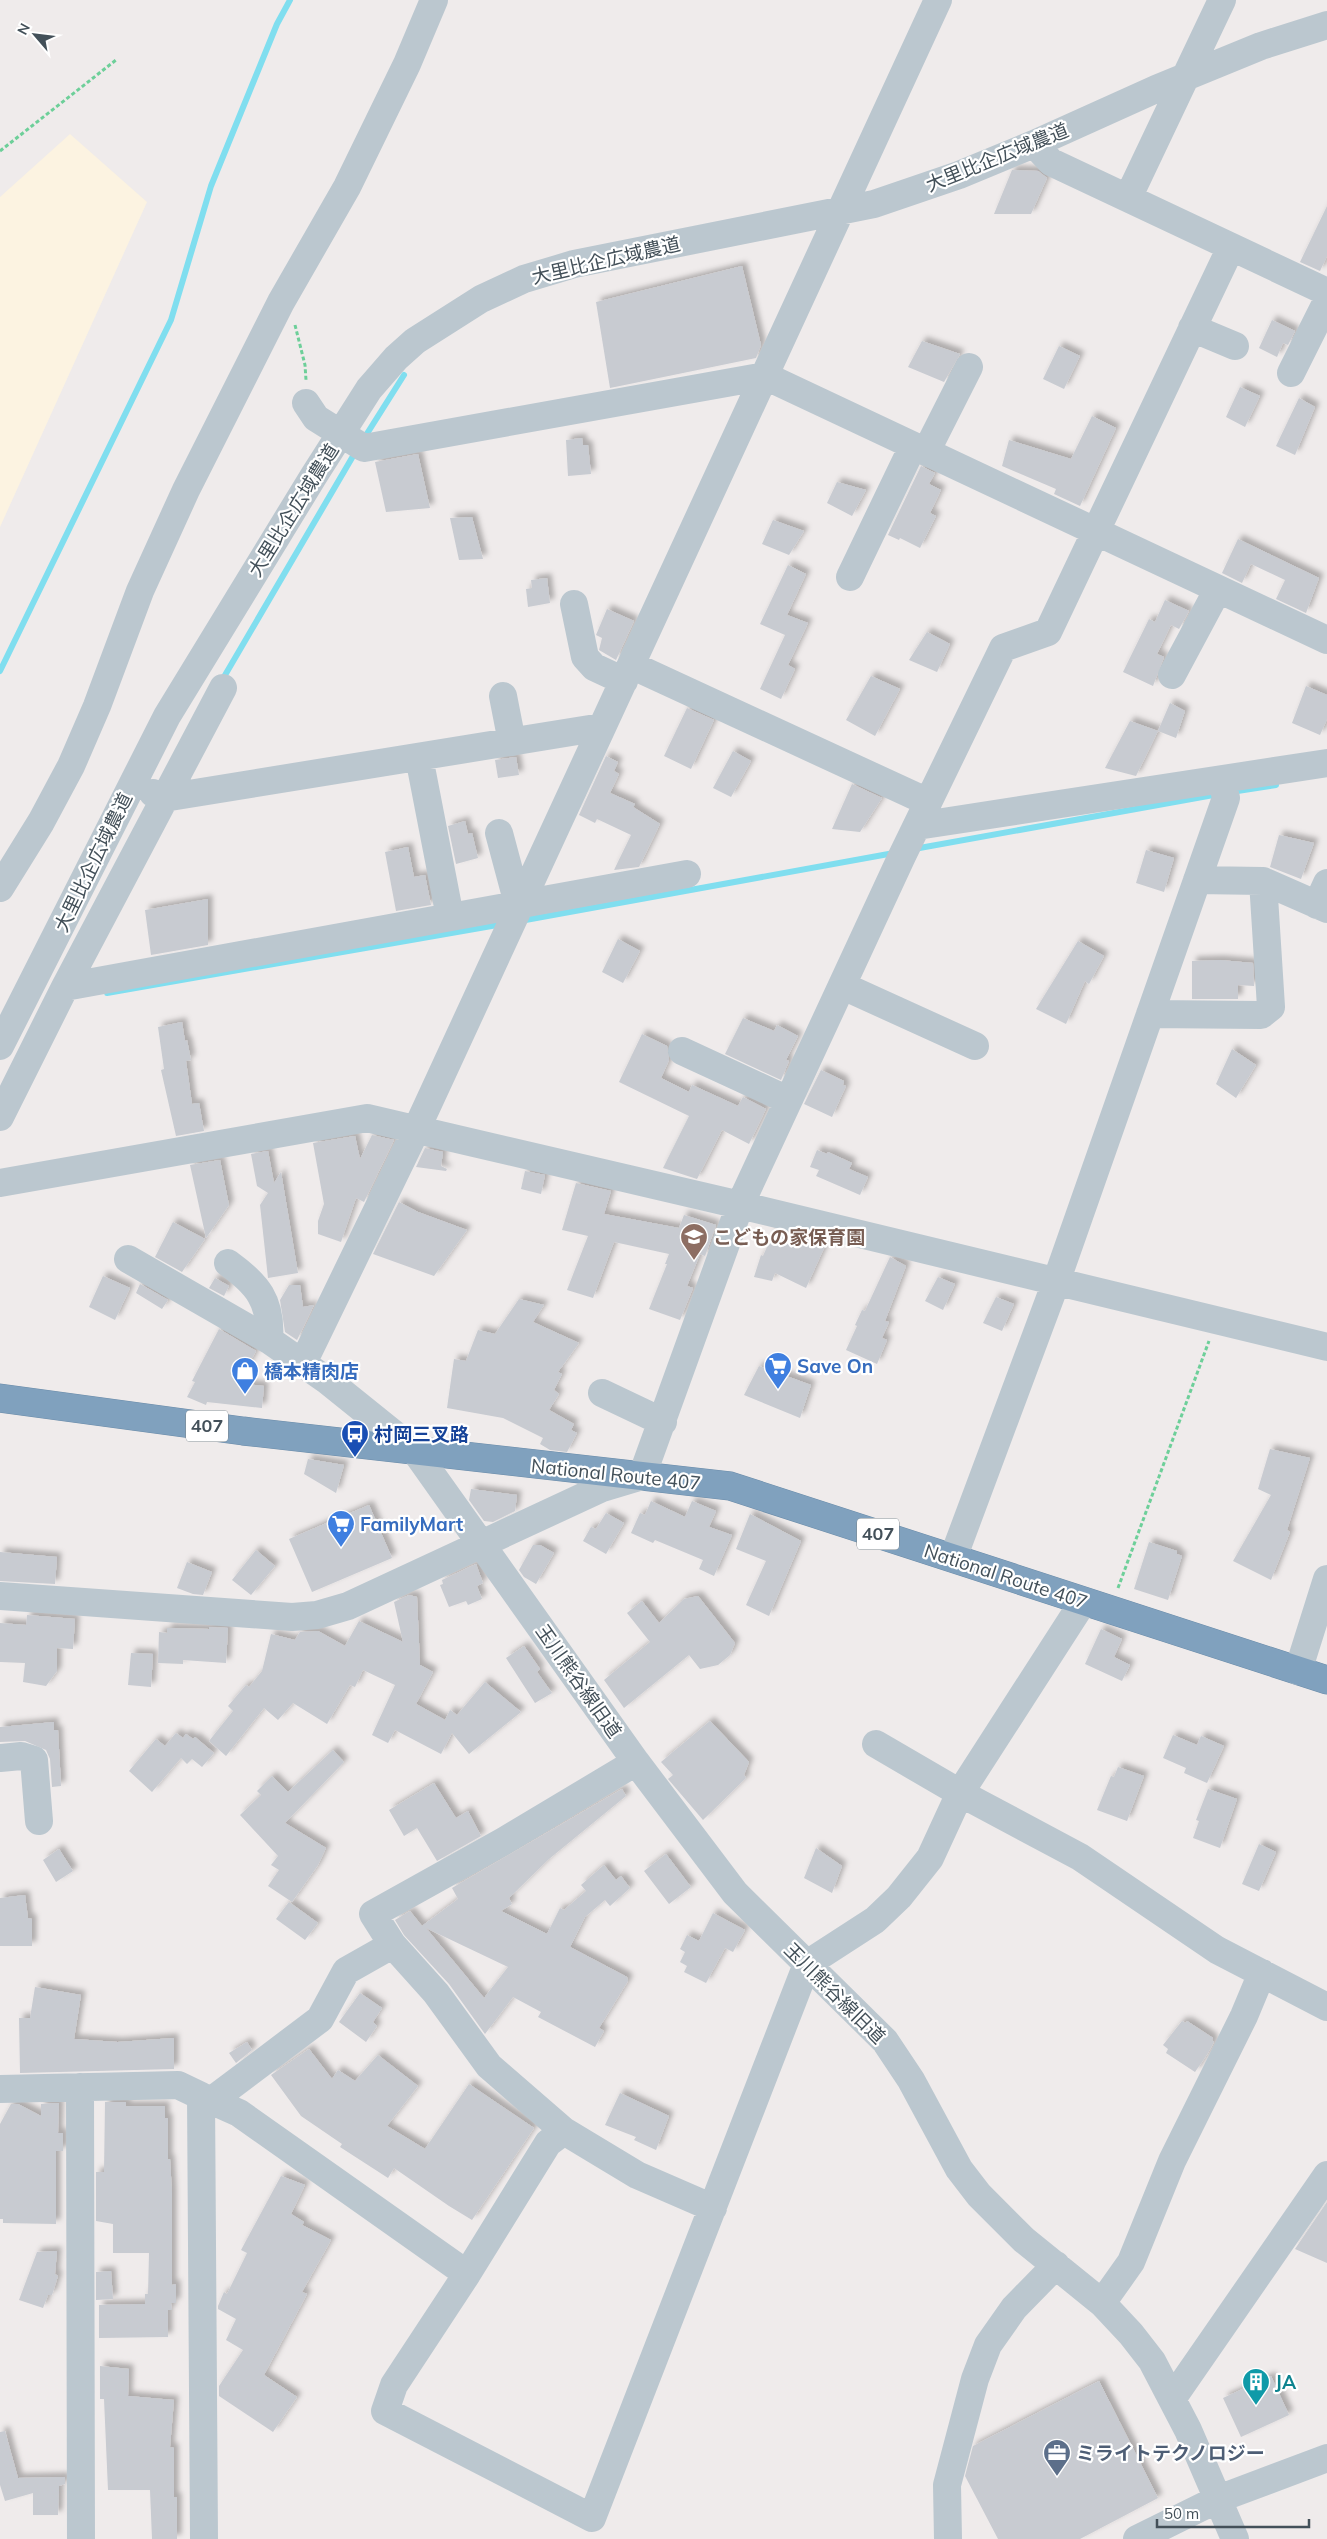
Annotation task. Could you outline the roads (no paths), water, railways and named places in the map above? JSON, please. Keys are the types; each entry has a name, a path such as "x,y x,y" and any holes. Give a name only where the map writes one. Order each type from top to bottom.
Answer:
{"highway":[{"name":"407","path":"0,1398 138,1418 415,1451"},
{"name":"National Route 407","path":"415,1451 730,1486 1327,1680"}],"street":[{"path":"0,888 41,822 71,766 98,706 140,591 161,543 226,408 281,302 347,187 408,64 434,0"},
{"path":"303,1363 417,1128 514,914 938,0"},
{"path":"1128,198 1222,0"},
{"name":"大里比企広域農道","path":"0,1046 65,921 132,782 167,716 369,389 396,358 416,341 481,299 524,279 574,264 874,204 949,178 1034,144 1187,76 1261,46 1327,25"},
{"path":"1034,144 1051,162 1327,292"},
{"path":"0,1596 292,1617 317,1615 348,1606 602,1488 642,1476 740,1204 922,814 1003,648 1048,632 1231,247"},
{"path":"1291,373 1327,301"},
{"path":"1192,328 1235,346"},
{"path":"850,577 920,449 969,367"},
{"path":"306,403 316,418 364,448 765,376 1327,640"},
{"path":"1172,674 1218,588"},
{"path":"574,604 585,657 594,667 627,673 922,814 1224,789 1327,763"},
{"path":"0,1117 65,987 223,688"},
{"path":"503,696 512,742"},
{"path":"132,782 164,798 602,727"},
{"path":"418,757 450,917"},
{"path":"954,1558 1056,1282 1197,880 1224,789"},
{"path":"499,833 514,914"},
{"path":"65,987 450,917 514,914 687,874"},
{"path":"1197,880 1263,881 1324,899"},
{"path":"1150,1014 1261,1015 1271,1007 1263,881"},
{"path":"843,986 975,1046"},
{"path":"682,1051 788,1100"},
{"path":"0,1182 367,1118 740,1204 1327,1347"},
{"name":"玉川熊谷線旧道","path":"128,1259 268,1340 303,1363 415,1451 636,1762 735,1893 885,2041 911,2080 959,2169 979,2196 1024,2240 1102,2303 1131,2334 1152,2361 1172,2399 1235,2539"},
{"path":"228,1264 258,1288 270,1329 268,1340"},
{"path":"602,1393 663,1422"},
{"path":"1298,1670 1327,1579"},
{"path":"564,2131 548,2143 468,2274 394,2385 385,2411 592,2518 808,1964 875,1920 899,1897 930,1858 960,1793 1083,1602"},
{"path":"876,1744 960,1793 1080,1857 1217,1950 1327,2007"},
{"path":"0,1758 21,1756 34,1760 39,1821"},
{"path":"636,1762 504,1841 372,1914 392,1945 436,1993 489,2066 564,2131 637,2175 713,2208"},
{"path":"206,2099 320,2019 346,1971 392,1945"},
{"path":"1102,2303 1131,2262 1172,2161 1244,2016 1262,1973"},
{"path":"0,2089 178,2085 239,2113 468,2274"},
{"path":"80,2087 81,2539"},
{"path":"204,2539 206,2099"},
{"path":"1172,2399 1327,2175"},
{"path":"948,2539 947,2485 974,2379 988,2345 1014,2308 1056,2265"},
{"path":"1137,2539 1218,2498 1327,2458"}],"waterway":[{"path":"0,671 171,320 211,186 277,24 290,0"},
{"path":"363,440 404,375"},
{"path":"221,682 356,451"},
{"path":"1231,792 1276,785"},
{"path":"914,849 1219,794"},
{"path":"520,921 894,853"},
{"path":"107,993 503,924"}],"place":[{"name":"こどもの家保育園","path":"694,1261"},
{"name":"Save On","path":"778,1390"},
{"name":"橋本精肉店","path":"245,1395"},
{"name":"村岡三叉路","path":"355,1458"},
{"name":"FamilyMart","path":"341,1548"},
{"name":"JA","path":"1256,2406"},
{"name":"ミライトテクノロジー","path":"1057,2477"}]}
